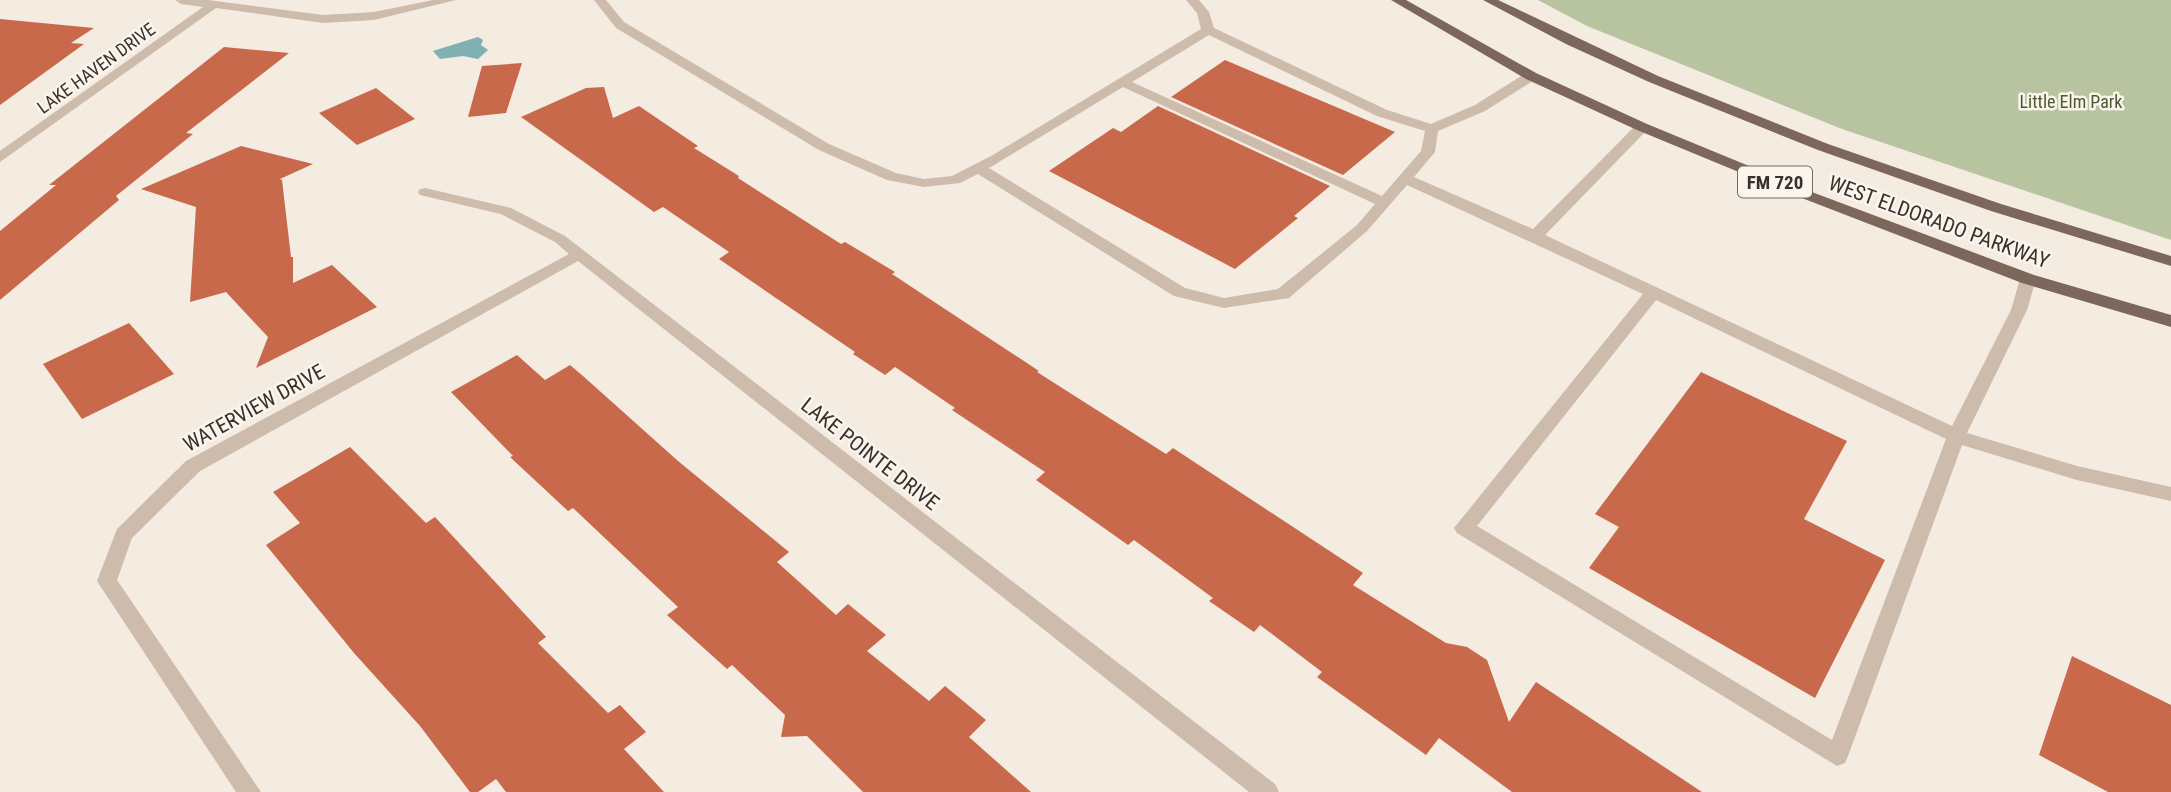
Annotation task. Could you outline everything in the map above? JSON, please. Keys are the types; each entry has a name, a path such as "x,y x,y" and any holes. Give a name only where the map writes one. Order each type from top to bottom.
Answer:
{"main road":[{"name":"WEST ELDORADO PARKWAY","path":"1396,0 1531,75 1642,127 1812,197 2028,279 2171,321"},
{"name":"WEST ELDORADO PARKWAY","path":"1489,0 1576,46 1673,89 1833,151 2070,232 2171,261"}],"street":[{"path":"181,0 323,19 374,16 450,0"},
{"path":"600,0 620,25 824,147 892,177 924,183 955,180 979,168 1208,30"},
{"path":"1192,0 1203,12 1208,30 1382,113 1432,129 1480,108 1531,75"},
{"name":"LAKE HAVEN DRIVE","path":"0,158 213,5"},
{"path":"1122,82 1384,202"},
{"path":"1535,236 1642,127"},
{"path":"979,168 1180,292 1224,303 1283,294 1362,228 1429,152 1432,129"},
{"path":"1405,178 1535,236 1956,436 2077,473 2171,494"},
{"name":"LAKE POINTE DRIVE","path":"425,192 506,211 560,239 1268,792"},
{"name":"WATERVIEW DRIVE","path":"249,792 107,581 124,534 193,466 578,255"},
{"path":"1653,292 1464,528 1837,757 1956,436 2019,310 2028,279"}],"green space":[{"name":"Little Elm Park","path":"1538,0 2171,0 2171,240 1842,129 1587,26"}],"water":[{"path":"478,37 483,40 481,45 488,50 478,59 463,56 440,59 433,51"}],"building":[{"path":"0,19 94,28 71,43 84,44 0,105"},
{"path":"224,47 289,53 186,133 193,134 116,196 119,200 0,300 0,231 56,185 49,185"},
{"path":"1225,60 1395,132 1343,175 1171,97"},
{"path":"522,63 506,113 468,117 482,66"},
{"path":"604,87 613,118 639,106 698,146 694,148 739,176 738,178 841,244 845,242 895,272 892,274 1039,371 1037,372 1166,454 1173,448 1363,573 1353,585 1446,643 1467,647 1487,660 1509,722 1536,682 1702,792 1512,792 1439,738 1426,755 1317,677 1322,672 1260,625 1254,632 1209,601 1213,598 1134,540 1128,545 1036,480 1045,472 952,410 955,408 895,367 885,375 853,354 855,352 719,259 729,252 663,207 654,212 521,117 586,88"},
{"path":"376,88 415,119 357,145 319,113"},
{"path":"1158,106 1330,186 1294,216 1298,218 1235,269 1049,171 1113,128 1121,132"},
{"path":"241,146 313,164 280,179 293,257 293,283 332,265 377,307 256,368 268,337 226,292 190,302 196,207 141,189"},
{"path":"129,323 174,374 82,419 43,364"},
{"path":"517,355 545,380 570,365 583,376 678,461 789,552 777,562 836,615 848,604 886,635 867,651 929,701 945,686 986,720 969,737 1031,792 863,792 807,736 781,737 785,715 732,665 727,669 667,615 678,607 573,508 568,511 510,457 513,456 451,392"},
{"path":"1701,372 1847,441 1804,519 1885,560 1815,698 1589,568 1619,527 1595,514"},
{"path":"350,447 426,523 435,517 546,637 538,643 608,713 620,705 646,732 624,749 664,792 506,792 496,779 478,792 470,792 420,726 354,653 266,545 300,523 273,492"},
{"path":"2072,656 2171,705 2171,792 2108,792 2039,755"}]}
